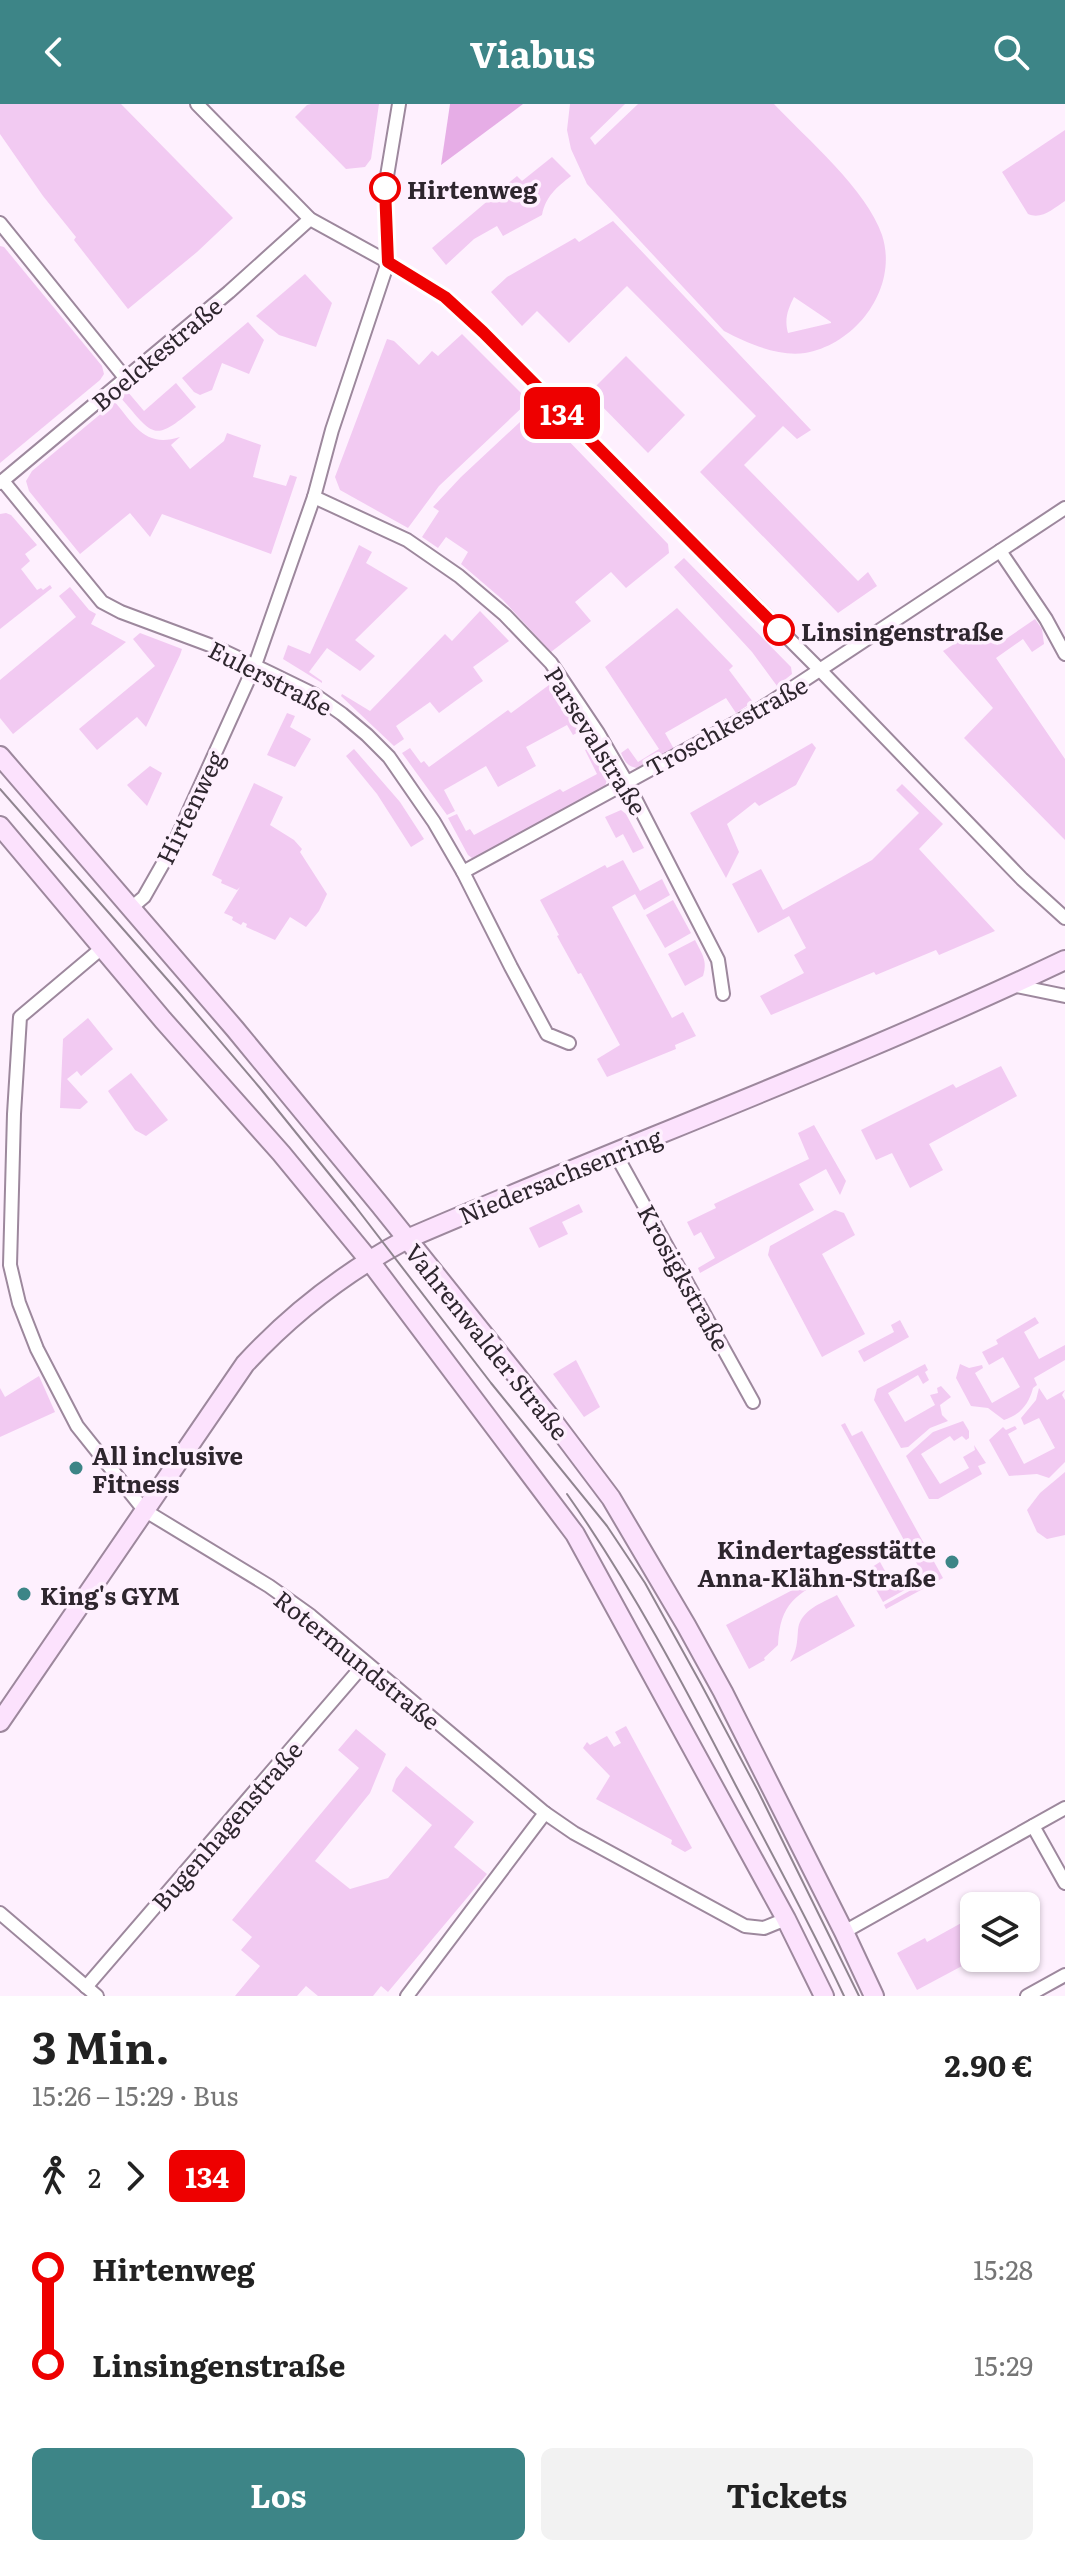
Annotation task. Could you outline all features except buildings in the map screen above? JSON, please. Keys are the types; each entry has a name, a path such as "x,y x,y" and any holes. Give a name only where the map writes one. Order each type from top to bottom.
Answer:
{"main road":[{"name":"Vahrenwalder Straße","path":"0,756 235,1029 553,1421 611,1498 716,1678 874,1996"},
{"name":"Vahrenwalder Straße","path":"0,826 95,953 281,1153 369,1260 575,1534 786,1919 824,1996"},
{"name":"Niedersachsenring","path":"0,1722 222,1394 255,1353 278,1331 369,1260 407,1239 1065,960"}],"street":[{"path":"197,104 310,219 445,297 483,332 821,671 1022,879 1065,918"},
{"name":"Hirtenweg","path":"131,908 144,897 173,846 255,665 314,497 332,430 388,262 385,188 399,104"},
{"name":"Boelckestraße","path":"1,482 229,292 310,219"},
{"path":"2,231 126,379"},
{"name":"Eulerstraße","path":"1,482 102,602 215,647 315,695 367,735 389,757 413,789 463,872 547,1034 569,1043"},
{"name":"Parsevalstraße","path":"314,497 407,540 459,576 538,648 568,686 626,781 718,960 723,994"},
{"name":"Troschkestraße","path":"463,872 759,710 1065,508"},
{"path":"1000,551 1046,619 1065,654"},
{"name":"Rotermundstraße","path":"95,953 20,1017 6,1188 10,1265 19,1303 53,1384 77,1426 144,1510 269,1586 311,1616 545,1813 574,1833 745,1926 764,1928 786,1919"},
{"path":"1012,985 1065,996"},
{"name":"Krosigkstraße","path":"615,1153 753,1402"},
{"name":"Bugenhagenstraße","path":"86,1987 365,1663"},
{"path":"844,1932 1065,1808"},
{"path":"407,1996 545,1813"},
{"path":"1033,1826 1065,1883"},
{"path":"0,1913 97,1996"},
{"path":"1027,1996 1065,1975"}],"shaded area":[{"path":"0,104 121,104 233,218 128,309 74,240 76,237 0,134"},
{"path":"311,104 379,104 371,159 365,167 346,169 295,117"},
{"path":"450,104 523,104 441,165"},
{"path":"570,104 625,104 590,138 595,145 638,104 774,104 850,183 874,218 886,255 879,293 857,325 841,338 805,353 774,351 724,331 587,184 571,149 567,130","holes":["794,297 831,322 788,333 786,323"]},
{"path":"1065,130 1065,201 1043,214 1028,214 1002,172"},
{"path":"552,157 571,176 552,193 542,215 503,236 497,226 474,239 446,265 432,248 517,176 522,181"},
{"path":"613,221 811,430 797,439 783,426 744,465 858,581 868,572 877,586 838,613 700,472 756,416 627,286 569,343 537,311 522,326 491,292 507,277 575,238 579,242"},
{"path":"0,246 4,247 102,366 104,374 0,463"},
{"path":"305,274 332,303 316,347 279,335 256,316"},
{"path":"248,322 264,340 249,374 222,363 212,390 200,395 194,392 182,378"},
{"path":"462,334 529,401 439,486 408,528 340,490 335,477 387,339 394,341 419,365 432,351 438,356"},
{"path":"626,356 685,415 648,453 589,393"},
{"path":"176,383 196,407 162,430 148,427 120,397 127,391 144,411"},
{"path":"115,402 135,427 149,437 168,440 180,437 171,445 190,469 224,441 227,433 261,445 253,477 286,486 290,475 297,477 271,554 162,514 150,537 130,513 80,554 29,491 26,481 32,471"},
{"path":"536,407 668,544 669,553 626,588 611,572 575,602 591,621 551,652 503,600 461,564 468,552 446,537 438,548 422,537 439,511 433,507"},
{"path":"6,513 37,545 25,554 30,561 21,569 37,590 50,585 52,588 0,629 0,514"},
{"path":"359,545 372,552 366,563 408,588 355,640 375,656 360,671 327,648 309,672 322,683 283,659 288,645 310,654"},
{"path":"684,558 791,667 792,674 777,686 752,652 674,567"},
{"path":"70,587 96,614 91,624 126,642 13,734 0,718 0,680 76,617 59,596"},
{"path":"677,608 733,666 729,670 753,702 736,713 726,698 665,733 674,749 637,768 627,763 621,753 628,748 638,762 659,749 605,667"},
{"path":"480,611 509,641 473,667 483,681 439,713 430,702 396,726 404,739 394,746 341,696 370,711 445,634 452,641"},
{"path":"1035,619 1042,629 1044,644 1032,652 1023,639 996,658 1065,759 1065,840 964,738 993,708 943,651 983,626 997,645"},
{"path":"140,633 182,649 180,655 146,727 137,717 97,750 79,729 155,666 133,639"},
{"path":"549,685 580,731 573,735 567,725 526,747 536,766 498,787 486,766 444,790 455,811 447,815 402,753 410,748 421,763 424,761 429,767 508,710 511,713"},
{"path":"287,713 295,716 290,727 311,739 295,767 267,755"},
{"path":"812,743 816,748 796,785 759,806 755,802 727,824 739,852 726,878 690,813"},
{"path":"590,747 607,779 605,787 479,855 472,858 468,855 448,818 457,814 466,831 470,829 474,835 560,789 563,792 597,774 585,750"},
{"path":"354,749 400,802 424,839 411,847 377,794 346,756"},
{"path":"150,766 162,773 147,806 127,785"},
{"path":"254,783 283,797 270,825 302,849 300,852 327,894 306,927 290,917 275,940 246,927 247,924 243,922 241,925 224,913 240,887 237,890 212,875"},
{"path":"902,784 943,824 919,849 995,931 939,955 936,950 876,975 874,972 771,1015 760,996 804,973 794,955 806,948 789,916 758,933 732,884 761,869 783,910 872,860 919,813 896,790"},
{"path":"621,810 644,848 633,853 623,834 616,838 605,817"},
{"path":"623,860 640,891 662,879 670,895 644,910 635,894 612,907 672,1018 683,1012 696,1036 675,1045 676,1049 607,1077 597,1059 620,1045 557,936 540,900 605,865 607,868"},
{"path":"673,900 691,933 665,948 646,915"},
{"path":"695,940 704,958 703,976 685,986 668,954"},
{"path":"88,1018 113,1049 81,1076 77,1071 67,1079 88,1102 80,1109 60,1108 63,1039"},
{"path":"1001,1066 1017,1096 929,1144 943,1170 910,1188 892,1153 876,1160 861,1130 953,1084 956,1088"},
{"path":"131,1073 168,1120 146,1136 135,1130 108,1091"},
{"path":"814,1125 846,1181 840,1195 826,1169 799,1184 814,1210 700,1273 698,1268 715,1258 701,1232 694,1236 687,1222 716,1208 714,1204 809,1159 798,1133"},
{"path":"579,1204 583,1212 562,1222 568,1234 539,1248 529,1228"},
{"path":"835,1210 844,1213 855,1235 822,1254 865,1334 822,1357 768,1255 770,1246"},
{"path":"1035,1317 1039,1323 1024,1332 1039,1359 1065,1345 1065,1360 1034,1378 1037,1385 1026,1404 1010,1418 1004,1420 988,1408 971,1406 956,1378 960,1364 969,1368 982,1365 983,1368 975,1373 992,1403 1020,1387 1003,1357 989,1365 982,1352"},
{"path":"900,1320 909,1337 864,1362 858,1351 894,1332 891,1325"},
{"path":"576,1360 600,1407 584,1417 553,1374"},
{"path":"925,1364 929,1380 923,1384 918,1375 888,1393 905,1422 935,1405 930,1395 938,1393 937,1388 941,1386 951,1397 940,1405 942,1415 948,1421 930,1428 908,1447 901,1448 874,1400 877,1389"},
{"path":"39,1376 55,1412 0,1437 0,1388 5,1397"},
{"path":"1039,1388 1047,1400 1065,1390 1062,1395 1065,1400 1065,1462 1049,1478 1037,1474 1009,1476 989,1440 1003,1427 1006,1430 1015,1426 1017,1429 1008,1434 1024,1464 1055,1448 1039,1418 1024,1425 1021,1418 1036,1400"},
{"path":"963,1421 969,1438 966,1440 962,1436 954,1441 950,1436 921,1454 940,1484 969,1468 963,1457 975,1450 974,1445 986,1463 978,1466 982,1474 938,1499 929,1499 906,1456 933,1432"},
{"path":"845,1423 852,1436 862,1431 943,1578 886,1609 884,1605 922,1584 918,1576 922,1573 841,1425"},
{"path":"1065,1472 1065,1535 1047,1539 1037,1532 1027,1510 1040,1493"},
{"path":"880,1562 894,1587 907,1581 910,1587 883,1602 868,1575 858,1580 856,1577"},
{"path":"825,1573 832,1576 809,1588 786,1609 778,1645 765,1660 749,1669 726,1625"},
{"path":"837,1595 855,1626 790,1662 803,1617"},
{"path":"626,1726 692,1848 685,1852 671,1844 672,1840 596,1799 610,1776 583,1748 587,1742 590,1745 607,1736 614,1747 621,1743 615,1732"},
{"path":"356,1729 386,1754 370,1793 315,1861 350,1889 388,1878 432,1825 392,1791 406,1766 474,1822 454,1847 487,1874 388,1992 381,1986 373,1996 318,1996 306,1986 297,1996 235,1996 260,1966 241,1950 252,1937 232,1920 359,1768 338,1750"},
{"path":"960,1924 960,1967 917,1990 897,1953 925,1938 927,1942"}],"tram line":[{"path":"0,789 260,1088 607,1526 645,1583 701,1684 758,1791 859,1996"},
{"path":"567,1494 635,1600 676,1673 844,1996"}],"bus line":[{"name":"134","path":"385,188 388,262 445,297 483,332 779,630"}],"place":[{"name":"Hirtenweg","path":"385,188"},
{"name":"Linsingenstraße","path":"779,630"},
{"name":"All inclusive Fitness","path":"76,1468"},
{"name":"Kindertagesstätte Anna-Klähn-Straße","path":"952,1562"},
{"name":"King's GYM","path":"24,1594"}]}
